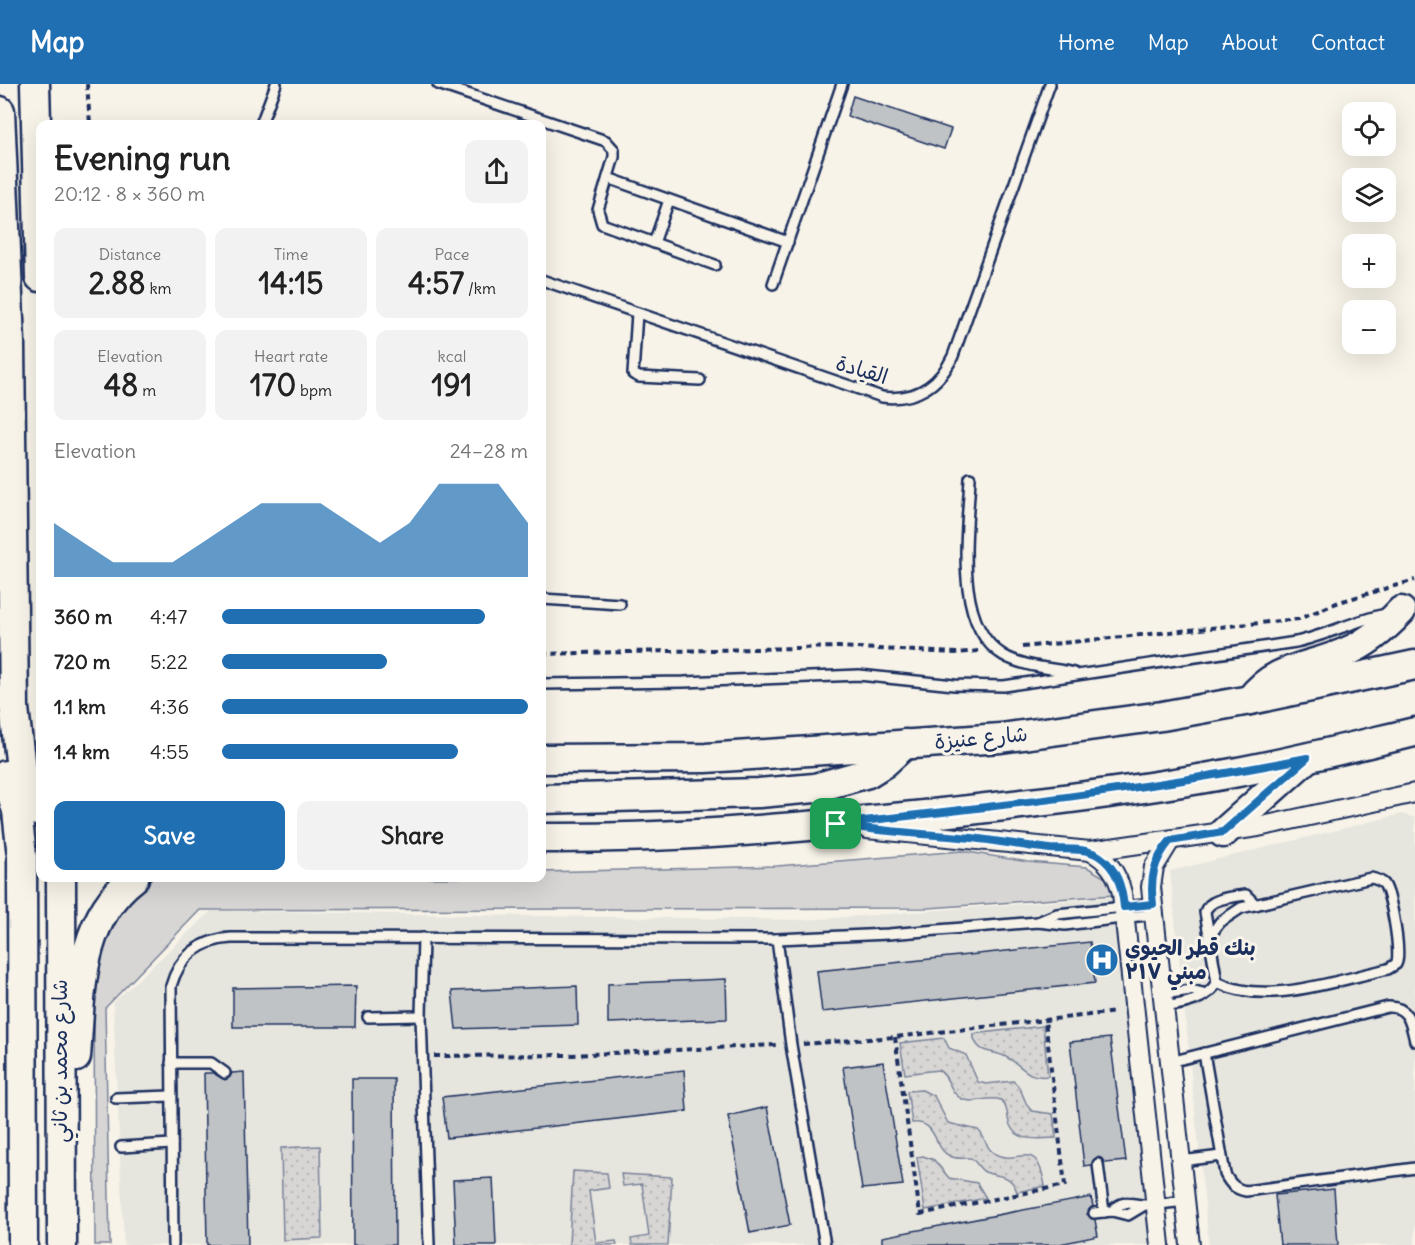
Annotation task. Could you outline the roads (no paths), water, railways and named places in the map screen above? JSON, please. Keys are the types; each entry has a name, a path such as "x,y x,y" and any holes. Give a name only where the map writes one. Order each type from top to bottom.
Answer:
{"main road":[{"path":"35,84 38,120"},
{"path":"0,111 10,342 22,856 23,1245"},
{"path":"1250,700 1263,685 1280,673 1333,658 1364,644 1405,610"},
{"name":"شارع عنيزة","path":"546,759 706,758 1064,731 1250,700 1415,665"},
{"path":"546,838 619,838 836,824 1002,807 1164,784 1307,758 1415,732"},
{"path":"546,799 759,793 815,788 868,773 884,763 904,744"},
{"path":"1223,832 1307,758"},
{"name":"شارع محمد بن ثاني","path":"61,882 62,1245"},
{"path":"61,1156 72,1116 84,965 104,908 116,892 129,882"}],"street":[{"path":"836,824 900,834 965,838 1051,849 1090,851 1223,832 1415,793"},
{"path":"1170,841 1154,867 1151,887 1190,1245"},
{"path":"1090,851 1100,856 1115,872 1120,882 1125,912 1150,1205 1160,1245"}],"lane":[{"path":"262,120 276,84"},
{"path":"438,84 544,120"},
{"path":"773,284 842,84"},
{"name":"القيادة","path":"546,281 882,397 901,398 920,393 940,378 953,356 1050,84"},
{"path":"546,121 606,141 614,150 615,157 598,210 599,220 607,227 715,265"},
{"path":"608,178 788,242"},
{"path":"654,243 669,200"},
{"path":"637,313 633,374 639,377 700,380"},
{"path":"970,478 967,590 981,631 1004,656 1025,663 1082,674"},
{"path":"546,599 620,604"},
{"path":"546,684 684,682 859,675 979,686 1004,686 1296,642 1322,636 1358,620 1405,610"},
{"path":"1393,798 1415,802"},
{"path":"1210,936 1226,917 1240,909 1371,878 1379,880 1386,889 1398,960 1388,969 1266,994 1240,992 1217,982"},
{"path":"1164,1001 1192,1002 1212,989 1217,982 1205,912 1212,902 1246,895 1256,904"},
{"path":"172,1245 171,986 179,967 201,945 231,938 777,939 888,934 1038,922 1057,914 1154,909"},
{"path":"423,938 421,1016 429,1245"},
{"path":"777,939 791,1045 825,1245"},
{"path":"1170,1062 1393,1007 1407,1014 1415,1041"},
{"path":"368,1017 421,1016"},
{"path":"1204,1053 1221,1156 1228,1181 1239,1190 1246,1191 1415,1167"},
{"path":"171,1063 211,1063 225,1073"},
{"path":"116,1098 171,1095"},
{"path":"121,1147 172,1144"},
{"path":"1181,1161 1221,1156"},
{"path":"1098,1164 1103,1212 1128,1215 1150,1205 1185,1201"}],"place":[{"name":"بنك قطر الحيوي مبني ٣١٧","path":"1102,960"}]}
